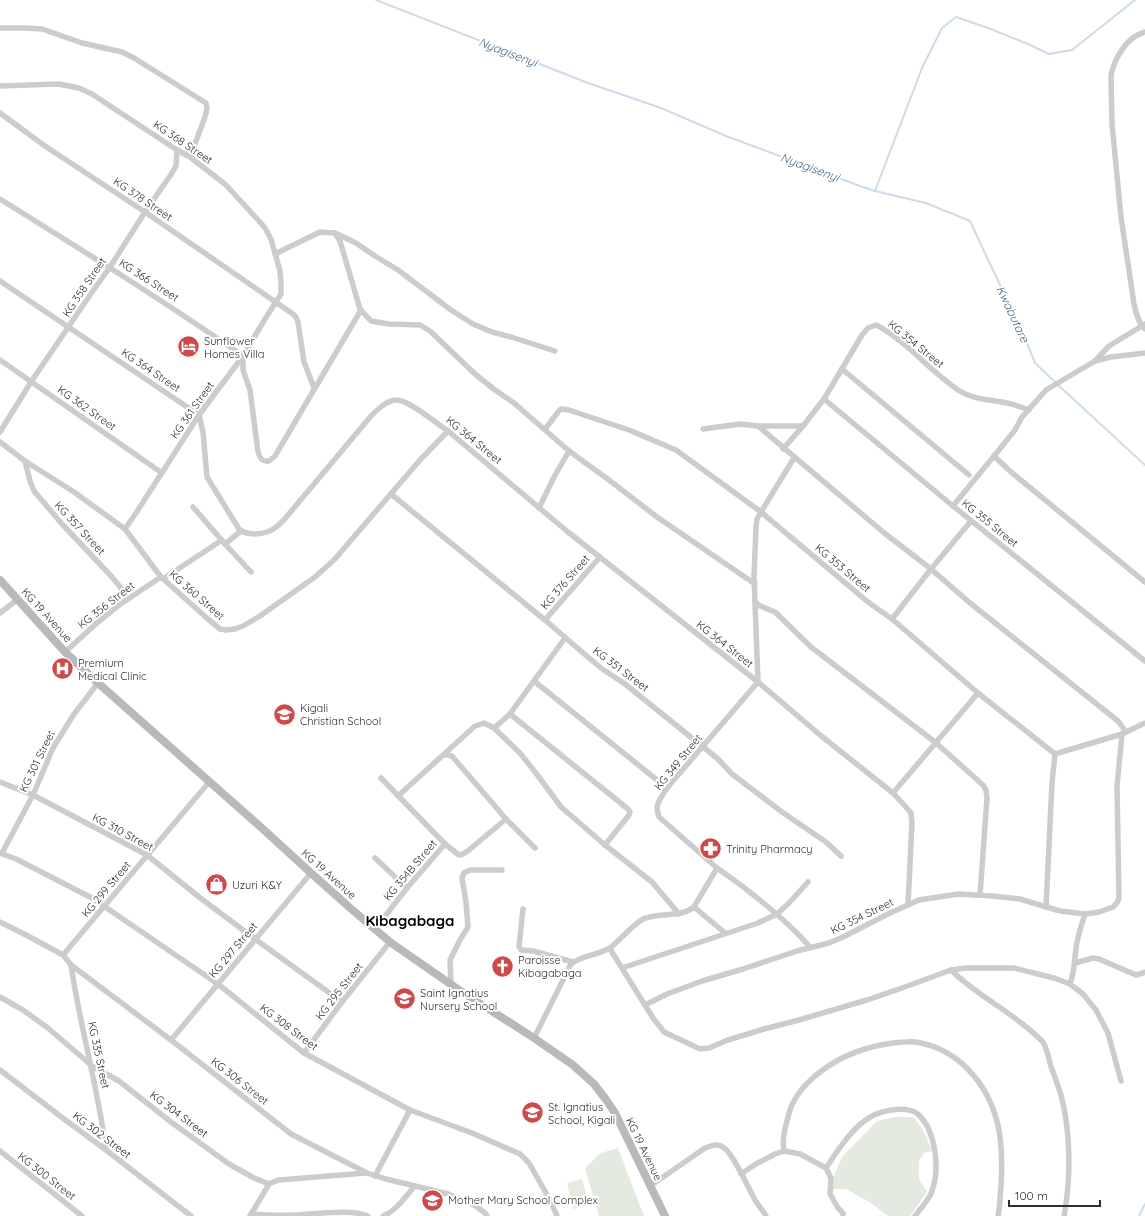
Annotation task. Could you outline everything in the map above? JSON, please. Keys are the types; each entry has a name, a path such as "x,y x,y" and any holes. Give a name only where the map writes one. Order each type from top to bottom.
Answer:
{"main road":[{"name":"KG 19 Avenue","path":"0,580 65,652 98,683 390,942 560,1056 594,1084 607,1101 623,1130 665,1216"}],"street":[{"path":"0,28 42,29 82,43 122,52 206,103 206,117 190,157"},
{"path":"953,506 1046,390 1095,361 1109,346 1144,326 1137,314 1134,304 1121,217 1112,124 1111,75 1112,67 1122,48 1135,36 1145,32"},
{"name":"KG 368 Street","path":"0,86 58,84 79,88 92,94 190,157 226,185 265,228 271,239 280,270 281,294 276,302"},
{"name":"KG 378 Street","path":"0,113 45,146 145,212 293,314 298,322 304,362 314,388"},
{"name":"KG 358 Street","path":"0,432 31,382 172,173 176,166 177,150"},
{"name":"KG 366 Street","path":"0,199 110,267 192,320 243,356"},
{"path":"275,254 320,232 335,233 356,243 398,270 451,310 473,324 492,332 555,351"},
{"path":"335,233 340,241 361,310 371,321 420,325 430,331 475,374 495,390 514,402 569,451 657,517 755,584"},
{"name":"KG 364 Street","path":"0,281 199,415"},
{"name":"KG 361 Street","path":"125,529 199,415 243,356 276,302"},
{"path":"243,356 243,370 250,390 258,452 262,460 269,461 275,456 361,310"},
{"name":"KG 354 Street","path":"783,449 824,399 862,335 868,328 876,325 883,328 902,342 958,390 977,399 1011,404 1029,410"},
{"path":"1095,361 1111,357 1145,353"},
{"name":"KG 362 Street","path":"0,360 162,473"},
{"path":"842,369 969,475"},
{"name":"KG 355 Street","path":"824,399 971,521 1145,661"},
{"name":"KG 364 Street","path":"241,531 248,533 266,532 283,521 371,416 383,405 390,402 400,400 407,403 448,431 539,508 758,682 820,735 893,793 911,813 912,823 908,905"},
{"name":"KG 353 Street","path":"544,429 561,409 565,409 629,430 676,450 761,512 978,693 1055,754"},
{"path":"199,415 204,432 207,477 241,531"},
{"path":"702,429 740,424 758,426 803,426"},
{"path":"758,426 783,449 820,478 883,532 931,569 970,603 1118,721 1124,733"},
{"name":"KG 360 Street","path":"0,442 25,461 74,492 125,529 162,578 220,629 226,630 239,628 260,616 315,577 334,560 420,460 448,431"},
{"path":"539,508 569,451"},
{"path":"994,456 1011,472 1145,582"},
{"path":"758,682 755,602 757,519 794,458"},
{"name":"KG 357 Street","path":"25,461 34,491 121,588 119,605"},
{"name":"KG 351 Street","path":"391,494 545,620 601,668 625,684 724,764 736,777 782,812 826,842 842,856"},
{"path":"193,507 251,572"},
{"path":"892,620 931,569 971,521"},
{"name":"KG 356 Street","path":"65,652 119,605 241,531"},
{"name":"KG 376 Street","path":"545,620 600,557"},
{"path":"0,613 18,599"},
{"path":"755,602 760,606 775,612 831,663 935,742 983,785 986,790 987,798 980,895"},
{"path":"494,728 510,714 565,638"},
{"path":"534,681 667,788"},
{"name":"KG 349 Street","path":"717,868 659,817 657,804 667,788 758,682"},
{"name":"KG 301 Street","path":"1,853 33,795 53,748 74,714 98,683"},
{"path":"893,793 978,693"},
{"path":"510,714 628,809 629,815 605,845"},
{"path":"1046,907 1052,783 1055,754 1124,733 1145,722"},
{"path":"398,796 475,726 484,723 494,728 520,753 561,807 605,845 652,882 679,914"},
{"name":"KG 354 Street","path":"645,1005 667,994 702,981 810,947 829,943 919,900 958,894 980,895 1020,899 1060,911 1085,914 1099,912 1112,907 1117,903 1119,898 1118,786 1124,733"},
{"path":"444,755 452,756 506,818 535,848"},
{"path":"380,778 445,844 459,855 463,854 506,818"},
{"name":"KG 299 Street","path":"63,955 210,781"},
{"name":"KG 310 Street","path":"0,782 33,795 147,855 199,897 342,1002"},
{"name":"KG 354B Street","path":"375,929 445,844"},
{"name":"KG 308 Street","path":"1,853 16,859 92,898 218,984 304,1053 410,1110 472,1133 520,1154 529,1163 550,1200 557,1216"},
{"path":"375,858 408,888"},
{"path":"523,909 519,947 521,950 533,951 573,962 610,949 645,918 660,915 679,914 689,911 694,907 717,868 746,888 777,914 810,947"},
{"path":"451,984 450,960 468,927 462,878 464,873 470,870 502,870"},
{"name":"KG 297 Street","path":"171,1040 311,873"},
{"path":"622,968 758,923 777,914 808,882"},
{"path":"694,907 725,933"},
{"path":"1070,984 1074,974 1075,951 1078,937 1085,914"},
{"name":"KG 306 Street","path":"0,922 63,955 72,965 291,1134 367,1173 414,1187 448,1194 476,1206 487,1216"},
{"name":"KG 295 Street","path":"304,1053 390,942"},
{"path":"610,949 653,1018 664,1032 694,1047 704,1049 764,1029 874,997 951,970 966,968 1014,968 1054,978 1070,984 1083,994 1102,1020 1108,1033 1121,1081"},
{"path":"1075,962 1099,958 1136,975 1143,974 1145,972"},
{"path":"534,1038 573,962"},
{"name":"KG 335 Street","path":"72,965 79,1013 92,1066 106,1150"},
{"path":"951,970 961,980 1018,1020 1043,1043 1061,1096 1069,1141 1067,1201 1064,1216"},
{"name":"KG 304 Street","path":"0,997 23,1010 48,1028 92,1066 119,1081 171,1122 229,1164 254,1178 269,1184"},
{"path":"784,1151 784,1131 789,1111 805,1084 824,1068 839,1059 870,1047 902,1042 915,1042 934,1047 951,1054 964,1065 976,1078 985,1092 993,1110 1000,1137 1002,1173 998,1216"},
{"name":"KG 302 Street","path":"0,1070 106,1150 188,1215"},
{"path":"826,1168 849,1136 872,1116 886,1111 899,1109 915,1112 926,1125 936,1153 933,1190 915,1216"},
{"path":"375,1176 410,1110"},
{"path":"650,1186 705,1148 716,1144 724,1147 730,1154 754,1199 766,1216"},
{"name":"KG 300 Street","path":"0,1151 82,1216"},
{"path":"741,1174 775,1154 784,1151 800,1154 826,1168 831,1178 830,1194 838,1208 843,1213 843,1216"},
{"path":"367,1173 278,1180 269,1184 251,1215 290,1216 348,1212 368,1216"},
{"path":"383,1216 388,1214 414,1187"}],"shaded area":[{"path":"894,1117 913,1117 922,1129 932,1151 924,1153 919,1161 919,1179 927,1192 910,1216 888,1216 871,1203 846,1189 831,1189 835,1173 842,1157 877,1121"},
{"path":"618,1148 644,1216 599,1216 585,1168 601,1153"},
{"path":"582,1179 589,1205 573,1209 567,1183"}],"waterway":[{"name":"Nyagisenyi","path":"376,0 588,83 661,108 726,136 875,191 922,68 942,28 956,17 988,28 1049,54 1072,50 1135,0"},
{"name":"Kwabutare","path":"875,191 926,203 970,221 1020,326 1035,363 1145,465"},
{"name":"Kwabutare","path":"1139,1216 1145,1204"}],"place":[{"name":"Sunflower Homes Villa","path":"189,347"},
{"name":"Premium Medical Clinic","path":"63,669"},
{"name":"Kigali Christian School","path":"284,714"},
{"name":"Trinity Pharmacy","path":"710,849"},
{"name":"Uzuri K&Y","path":"217,885"},
{"name":"Paroisse Kibagabaga","path":"503,966"},
{"name":"Saint Ignatius Nursery School","path":"405,999"},
{"name":"St. Ignatius School, Kigali","path":"532,1113"},
{"name":"Mother Mary School Complex","path":"433,1200"}],"district":[{"name":"Kibagabaga","path":"410,920"}]}
